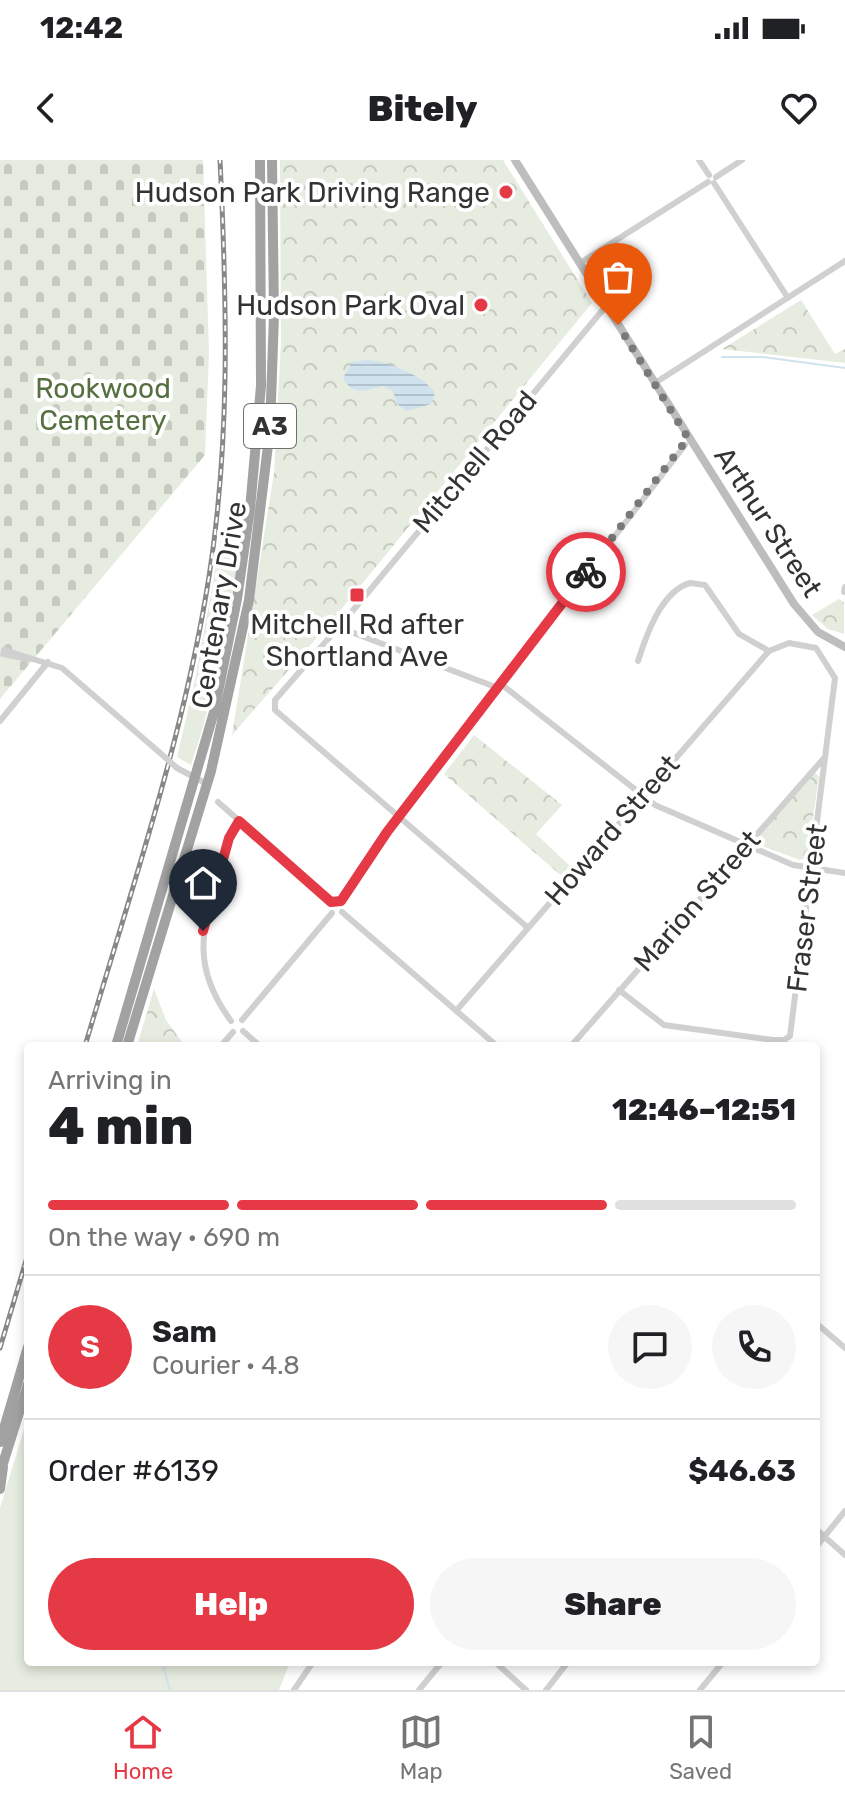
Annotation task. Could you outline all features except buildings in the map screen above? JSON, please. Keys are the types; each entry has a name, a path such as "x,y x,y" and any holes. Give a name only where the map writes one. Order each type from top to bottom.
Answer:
{"highway":[{"name":"Centenary Drive","path":"117,1042 194,780 230,641 252,495 263,322 258,228 260,160"},
{"name":"Centenary Drive","path":"128,1042 207,784 241,646 265,486 273,373 272,160"},
{"path":"0,1442 24,1360"},
{"path":"0,1489 1,1469 24,1397"}],"main road":[{"name":"Arthur Street","path":"515,160 655,383 689,443 805,619 826,638 845,647"}],"street":[{"path":"699,160 788,298"},
{"path":"580,263 742,160"},
{"path":"655,383 845,261"},
{"name":"Mitchell Road","path":"336,630 336,621 345,620 606,306"},
{"path":"492,1042 342,912 341,901 398,818 689,443"},
{"path":"638,661 651,625 674,593 690,583 710,589 739,634 769,651"},
{"path":"345,620 346,630"},
{"path":"527,927 276,711 273,704 336,630 346,630 499,686 642,797 746,845 811,869 845,873"},
{"name":"Fraser Street","path":"619,990 664,1025 773,1040 784,1040 791,1032 835,673 816,648 789,643 769,651"},
{"path":"2,651 62,668 177,768 194,780 207,784"},
{"name":"Howard Street","path":"456,1011 769,651"},
{"path":"0,721 48,662"},
{"name":"Marion Street","path":"574,1042 825,757"},
{"path":"218,802 331,902 332,913"},
{"path":"233,1032 231,1021 210,987 202,943 205,920 229,838 239,821"},
{"path":"331,902 341,901"},
{"path":"231,1021 242,1020 332,913 342,912"},
{"path":"242,1020 243,1031 255,1042"},
{"path":"224,1042 233,1032 243,1031"},
{"path":"820,1326 845,1348"},
{"path":"820,1542 845,1511"},
{"path":"820,1533 845,1555"},
{"path":"294,1690 310,1666"},
{"path":"419,1690 439,1666"},
{"path":"499,1666 526,1690"},
{"path":"546,1690 565,1666"},
{"path":"700,1690 720,1666"}],"green space":[{"name":"Rookwood Cemetery","path":"0,160 203,160 209,353 205,455 0,699"},
{"path":"280,160 503,160 592,303 334,618 232,735 274,473 281,343"},
{"path":"801,300 835,354 845,349 845,363 722,349"},
{"path":"222,534 241,539 221,653 191,765 177,757 195,680"},
{"path":"839,599 844,602 844,634 828,629 812,615"},
{"path":"474,735 562,805 536,834 573,869 565,879 444,774"},
{"path":"815,772 819,777 807,857 800,860 765,847 760,842 761,830"},
{"path":"154,989 166,1020 182,1042 138,1042"},
{"path":"24,1429 24,1666 288,1666 279,1690 0,1690 0,1508"}],"water":[{"path":"367,360 395,366 422,380 435,393 431,404 407,411 397,404 393,391 383,386 361,391 351,388 343,378 352,362"}],"waterway":[{"path":"722,357 763,357 845,368"},
{"path":"163,1666 170,1690"}],"railway":[{"path":"86,1042 168,766 206,595 220,486 225,378 220,160"},
{"path":"0,1348 24,1267"}],"way so far":[{"path":"586,572 688,438 618,325"}],"place":[{"name":"Hudson Park Driving Range","path":"506,192"},
{"name":"Hudson Park Oval","path":"481,305"},
{"name":"Mitchell Rd after Shortland Ave","path":"357,595"}],"route":[{"path":"203,931 229,838 239,821 331,902 341,901 387,832 586,572"}]}
